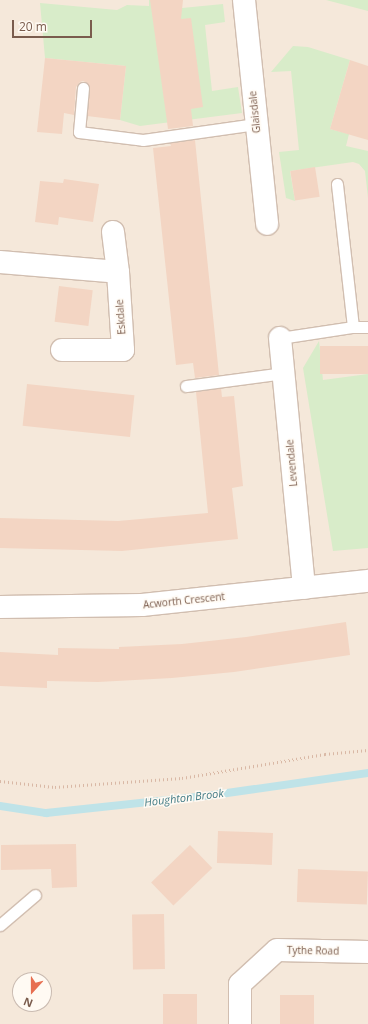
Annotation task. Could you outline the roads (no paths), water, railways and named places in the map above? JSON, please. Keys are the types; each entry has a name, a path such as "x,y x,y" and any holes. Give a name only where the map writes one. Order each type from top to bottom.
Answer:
{"street":[{"name":"Glaisdale","path":"244,0 267,224"},
{"name":"Eskdale","path":"62,350 123,350 118,272 113,232"},
{"path":"0,262 118,272"},
{"name":"Levendale","path":"280,338 304,588"},
{"name":"Acworth Crescent","path":"0,607 142,605 368,581"},
{"name":"Tythe Road","path":"240,1024 240,984 277,950 368,952"}],"lane":[{"path":"82,88 79,132 143,140 256,124"},
{"path":"337,184 353,327"},
{"path":"280,338 353,327 368,327"},
{"path":"186,386 284,373"},
{"path":"0,924 35,895"}],"waterway":[{"name":"Houghton Brook","path":"0,806 46,813 206,796 368,773"}]}
